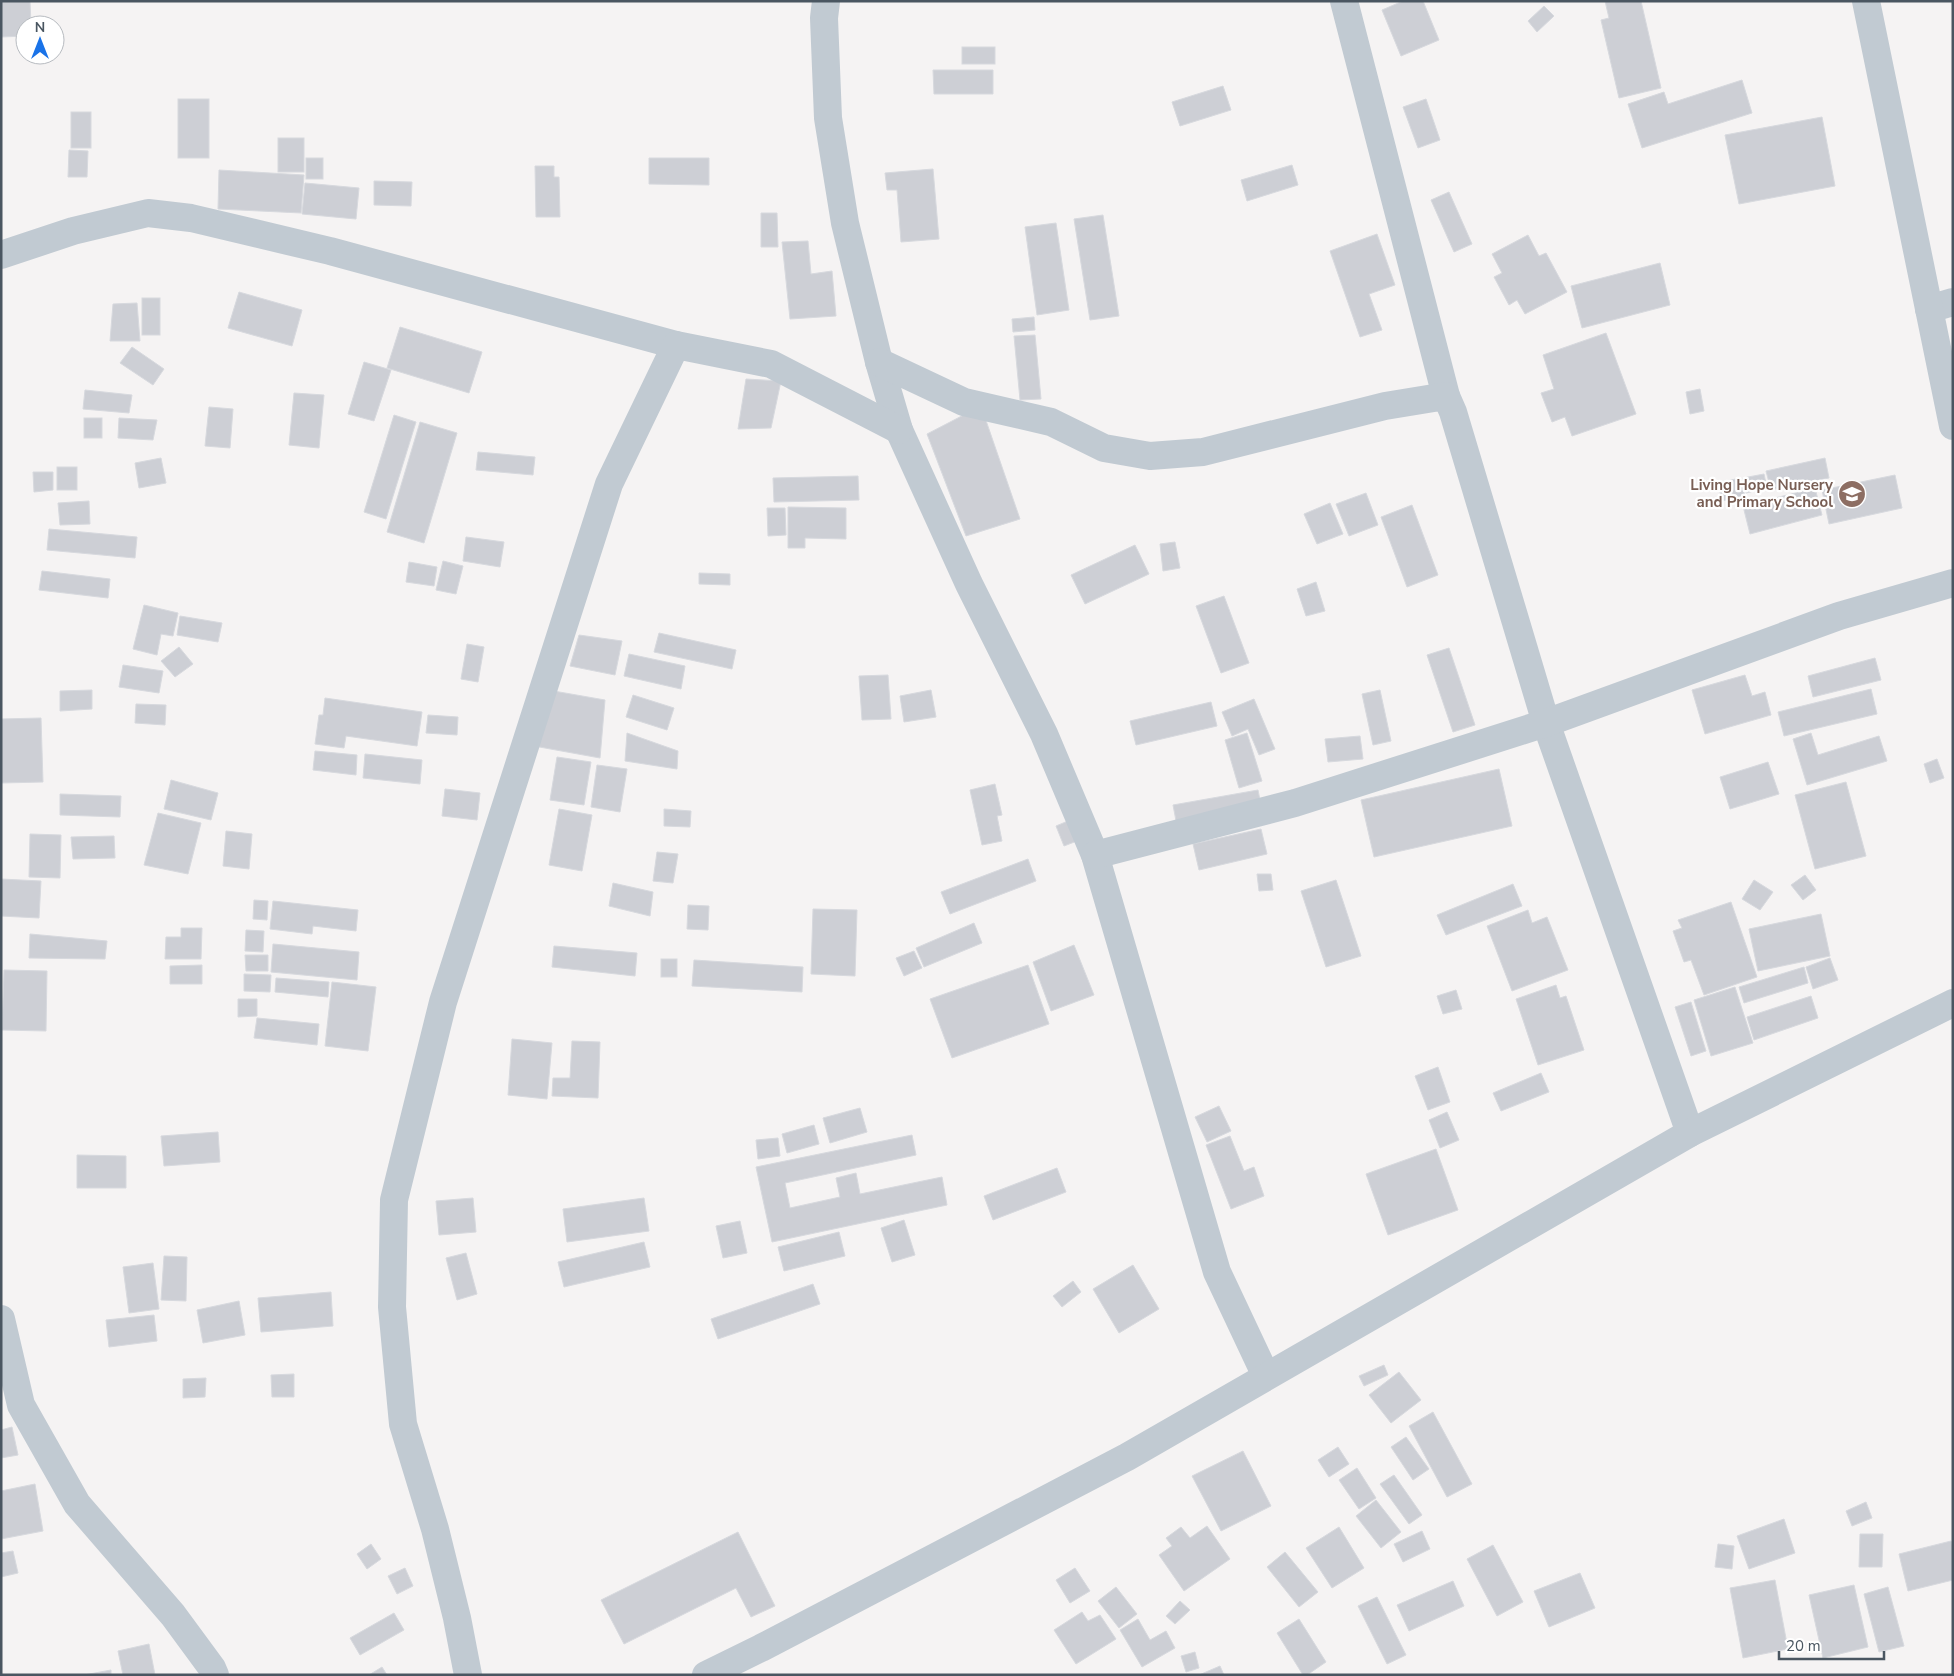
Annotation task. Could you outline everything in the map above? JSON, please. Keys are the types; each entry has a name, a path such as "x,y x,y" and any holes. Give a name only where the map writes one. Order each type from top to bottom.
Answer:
{"street":[{"path":"826,1 824,18 828,118 845,223 879,362 899,430 969,584 1044,734 1095,855 1217,1272 1266,1376"},
{"path":"1344,1 1446,396 1453,412 1546,723 1690,1133"},
{"path":"1866,1 1941,306 1953,426"},
{"path":"1,255 72,231 148,213 191,218 330,250 676,345 771,364 899,430"},
{"path":"468,1675 457,1618 435,1529 403,1424 392,1307 394,1200 443,1002 510,798 609,484 676,345"},
{"path":"879,362 964,402 1052,422 1104,448 1150,456 1203,452 1376,408 1446,396"},
{"path":"1095,855 1295,803 1546,723 1839,616 1953,583"},
{"path":"706,1675 1118,1461 1690,1133 1953,1003"},
{"path":"1,1319 21,1405 77,1504 173,1615 212,1668 215,1675"}],"building":[{"path":"1,1 30,1 31,15 15,15 15,36 1,37"},
{"path":"1403,1 1423,1 1439,40 1401,56 1382,10"},
{"path":"1605,1 1641,1 1661,88 1619,98 1601,20 1609,18"},
{"path":"1544,6 1554,16 1537,32 1528,21"},
{"path":"962,47 995,47 995,64 962,64"},
{"path":"933,70 993,70 993,94 934,94"},
{"path":"1742,80 1752,113 1642,148 1628,104 1664,92 1668,104"},
{"path":"1223,86 1231,110 1180,126 1172,102"},
{"path":"178,99 209,99 209,158 178,158"},
{"path":"1426,99 1440,140 1418,148 1403,107"},
{"path":"71,112 91,112 91,148 71,148"},
{"path":"1822,117 1835,186 1739,204 1725,135"},
{"path":"278,138 304,138 304,172 278,172"},
{"path":"69,150 88,151 87,177 68,177"},
{"path":"306,158 323,158 323,179 306,179"},
{"path":"649,158 709,158 709,185 649,184"},
{"path":"1292,165 1298,185 1247,201 1241,180"},
{"path":"535,166 554,166 554,177 559,177 560,217 536,217"},
{"path":"933,169 939,239 901,242 897,190 887,190 885,173"},
{"path":"219,170 304,175 301,213 218,209"},
{"path":"374,181 412,182 411,206 374,205"},
{"path":"305,183 359,188 356,219 302,214"},
{"path":"1449,192 1472,244 1454,252 1431,200"},
{"path":"761,213 777,213 778,247 761,247"},
{"path":"1103,215 1119,316 1090,320 1074,219"},
{"path":"1056,223 1069,310 1037,315 1025,227"},
{"path":"1377,234 1395,285 1369,294 1382,330 1360,337 1330,251"},
{"path":"1528,235 1539,256 1546,253 1567,292 1525,314 1517,300 1509,305 1494,277 1502,273 1492,254"},
{"path":"808,241 811,274 832,271 836,316 790,319 782,242"},
{"path":"1660,263 1670,305 1582,328 1571,286"},
{"path":"239,292 302,310 292,346 228,328"},
{"path":"142,298 160,298 160,335 142,335"},
{"path":"137,303 140,341 110,341 113,304"},
{"path":"1034,317 1035,330 1013,332 1012,319"},
{"path":"400,327 482,352 469,393 387,368"},
{"path":"1606,333 1636,414 1572,436 1565,417 1552,422 1541,393 1554,389 1543,355"},
{"path":"1035,335 1041,399 1020,400 1014,336"},
{"path":"132,347 164,369 153,385 120,363"},
{"path":"364,362 391,370 374,421 348,414"},
{"path":"746,379 781,381 771,428 738,429"},
{"path":"1700,389 1704,411 1690,414 1686,392"},
{"path":"85,390 132,395 129,413 83,409"},
{"path":"294,393 324,395 319,448 289,445"},
{"path":"981,406 1020,519 966,536 927,434"},
{"path":"209,407 233,409 230,448 205,446"},
{"path":"394,415 416,422 386,519 364,512"},
{"path":"84,418 102,418 102,438 84,438"},
{"path":"119,418 157,420 153,440 118,438"},
{"path":"420,422 457,433 424,543 387,532"},
{"path":"478,452 535,457 533,475 476,470"},
{"path":"161,458 166,483 139,488 135,463"},
{"path":"1825,458 1829,478 1771,490 1766,471"},
{"path":"57,467 77,467 77,490 57,490"},
{"path":"33,472 53,472 53,490 34,492"},
{"path":"1764,474 1767,488 1746,493 1743,478"},
{"path":"1895,475 1902,508 1829,524 1822,490"},
{"path":"858,476 859,500 774,502 773,478"},
{"path":"1740,478 1745,496 1722,501 1718,483"},
{"path":"1815,488 1822,515 1750,534 1743,506"},
{"path":"1366,493 1378,525 1349,536 1336,504"},
{"path":"89,501 90,524 60,525 58,503"},
{"path":"1330,503 1343,534 1317,544 1304,514"},
{"path":"1412,505 1438,575 1407,587 1381,517"},
{"path":"788,507 846,508 846,539 805,538 805,548 788,548"},
{"path":"767,508 785,508 786,535 768,536"},
{"path":"49,529 137,537 135,558 47,550"},
{"path":"466,537 504,542 500,567 463,561"},
{"path":"1175,542 1180,568 1163,571 1160,544"},
{"path":"1135,545 1149,574 1085,604 1071,575"},
{"path":"443,561 463,566 456,594 436,590"},
{"path":"409,562 437,567 434,586 406,582"},
{"path":"42,571 110,579 108,598 39,590"},
{"path":"699,573 730,574 730,585 699,584"},
{"path":"1316,582 1325,611 1306,616 1297,589"},
{"path":"1224,596 1249,663 1221,673 1196,606"},
{"path":"144,605 178,613 173,636 161,634 157,655 133,649"},
{"path":"180,616 222,623 218,642 177,635"},
{"path":"659,633 736,650 732,669 654,652"},
{"path":"579,635 622,641 615,675 570,666"},
{"path":"467,644 484,647 478,682 461,679"},
{"path":"179,647 193,664 175,677 161,661"},
{"path":"1449,648 1475,725 1453,732 1427,655"},
{"path":"629,654 685,666 681,689 624,676"},
{"path":"1875,658 1881,680 1813,697 1808,676"},
{"path":"123,665 163,671 159,693 119,687"},
{"path":"888,675 891,719 862,720 859,676"},
{"path":"1745,675 1752,696 1765,692 1771,715 1705,734 1692,690"},
{"path":"1871,689 1877,714 1784,736 1778,712"},
{"path":"92,690 92,709 60,711 60,691"},
{"path":"548,690 605,700 600,758 534,746"},
{"path":"931,690 936,717 904,722 900,696"},
{"path":"1380,690 1391,741 1373,745 1362,694"},
{"path":"633,695 674,708 667,730 626,717"},
{"path":"325,698 422,712 417,746 346,736 344,748 315,744 319,715 323,715"},
{"path":"1254,699 1275,749 1259,755 1248,729 1232,736 1222,712"},
{"path":"1211,702 1217,726 1136,745 1130,721"},
{"path":"136,704 166,705 165,725 135,723"},
{"path":"428,715 458,717 457,735 426,733"},
{"path":"41,718 43,782 1,783 1,719"},
{"path":"627,733 678,751 677,769 625,761"},
{"path":"1247,733 1262,781 1239,788 1225,740"},
{"path":"1811,733 1818,755 1879,736 1887,761 1807,785 1793,739"},
{"path":"1360,736 1363,759 1328,762 1325,739"},
{"path":"315,751 357,755 356,775 313,770"},
{"path":"365,754 422,760 420,784 363,778"},
{"path":"557,757 591,762 584,805 550,800"},
{"path":"1937,759 1944,778 1930,783 1924,764"},
{"path":"1768,762 1779,794 1730,809 1720,777"},
{"path":"597,765 627,769 620,812 591,807"},
{"path":"1499,769 1512,826 1374,857 1361,800"},
{"path":"171,780 218,793 211,820 164,809"},
{"path":"1846,782 1866,856 1815,869 1795,795"},
{"path":"995,784 1002,815 997,816 1002,841 982,845 970,790"},
{"path":"445,789 480,793 477,820 442,816"},
{"path":"1258,790 1262,810 1177,826 1173,805"},
{"path":"60,794 121,796 120,817 60,815"},
{"path":"559,809 592,815 582,871 549,865"},
{"path":"664,809 691,811 690,827 664,826"},
{"path":"158,813 201,823 188,874 144,865"},
{"path":"1068,821 1077,841 1064,846 1056,826"},
{"path":"1261,829 1267,854 1199,870 1193,844"},
{"path":"226,831 252,834 249,869 223,866"},
{"path":"30,834 61,835 60,878 29,877"},
{"path":"114,836 115,858 73,859 71,837"},
{"path":"657,852 678,854 673,883 653,881"},
{"path":"1028,859 1036,881 950,914 941,892"},
{"path":"1257,874 1271,874 1273,890 1259,891"},
{"path":"1805,875 1816,890 1803,900 1791,885"},
{"path":"1,879 41,881 39,918 1,916"},
{"path":"1336,880 1361,956 1326,967 1301,891"},
{"path":"1754,880 1773,892 1760,910 1742,899"},
{"path":"613,883 653,892 650,916 609,906"},
{"path":"1513,884 1522,906 1446,935 1437,915"},
{"path":"254,900 268,901 267,920 253,919"},
{"path":"273,901 358,910 356,931 313,926 312,934 270,929"},
{"path":"1731,902 1757,977 1704,995 1691,960 1684,962 1673,931 1682,928 1678,920"},
{"path":"688,905 709,906 708,930 687,929"},
{"path":"813,909 857,910 855,976 811,974"},
{"path":"1528,910 1532,923 1547,917 1568,970 1512,991 1487,926"},
{"path":"1821,914 1830,956 1758,971 1749,929"},
{"path":"974,923 982,943 924,967 916,948"},
{"path":"181,928 202,928 201,959 165,959 166,937 181,937"},
{"path":"246,930 264,931 263,952 245,951"},
{"path":"30,934 107,941 105,959 29,958"},
{"path":"273,944 359,952 357,980 271,972"},
{"path":"1074,945 1094,995 1051,1011 1033,962"},
{"path":"554,946 637,953 635,976 552,967"},
{"path":"914,951 922,968 904,976 896,958"},
{"path":"245,955 268,955 268,971 246,971"},
{"path":"1830,958 1838,980 1813,989 1806,967"},
{"path":"661,959 677,959 677,977 661,977"},
{"path":"694,960 803,967 802,992 692,986"},
{"path":"202,965 202,984 170,984 170,966"},
{"path":"1028,965 1049,1024 952,1058 930,999"},
{"path":"1804,967 1808,983 1744,1003 1739,987"},
{"path":"4,970 47,971 46,1031 2,1030"},
{"path":"244,974 271,975 270,992 244,991"},
{"path":"276,978 329,982 328,997 275,992"},
{"path":"332,982 376,987 368,1051 325,1046"},
{"path":"1556,985 1560,998 1566,996 1584,1050 1538,1065 1516,999"},
{"path":"1735,987 1753,1043 1711,1056 1694,1000"},
{"path":"1456,990 1462,1009 1443,1014 1437,996"},
{"path":"1811,996 1818,1018 1754,1040 1747,1017"},
{"path":"238,999 257,999 257,1016 238,1017"},
{"path":"1691,1002 1706,1051 1691,1056 1675,1007"},
{"path":"257,1018 319,1024 317,1045 254,1038"},
{"path":"512,1039 552,1043 547,1099 508,1095"},
{"path":"572,1041 600,1042 598,1098 552,1096 553,1078 570,1078"},
{"path":"1438,1067 1450,1102 1428,1110 1415,1076"},
{"path":"1541,1073 1549,1092 1501,1111 1493,1093"},
{"path":"1219,1106 1231,1131 1207,1142 1195,1117"},
{"path":"860,1108 867,1132 830,1143 823,1118"},
{"path":"1447,1112 1459,1140 1440,1148 1429,1120"},
{"path":"814,1125 819,1144 787,1153 782,1134"},
{"path":"218,1132 220,1162 164,1166 161,1136"},
{"path":"912,1135 916,1155 785,1183 790,1208 840,1197 836,1178 856,1173 860,1194 942,1177 947,1205 772,1242 756,1167"},
{"path":"1230,1136 1244,1171 1254,1167 1264,1196 1231,1209 1206,1145"},
{"path":"778,1138 780,1156 758,1159 756,1140"},
{"path":"1436,1149 1458,1210 1388,1235 1366,1174"},
{"path":"77,1155 126,1156 126,1188 77,1188"},
{"path":"1057,1168 1066,1192 993,1220 984,1196"},
{"path":"473,1198 476,1232 439,1235 436,1201"},
{"path":"644,1198 649,1231 567,1242 563,1209"},
{"path":"904,1220 915,1255 892,1262 881,1228"},
{"path":"740,1221 747,1253 723,1258 716,1226"},
{"path":"839,1232 845,1256 784,1271 778,1247"},
{"path":"644,1242 650,1267 564,1287 558,1262"},
{"path":"466,1253 477,1294 457,1300 446,1258"},
{"path":"164,1256 187,1257 186,1301 161,1300"},
{"path":"153,1263 159,1309 129,1313 123,1267"},
{"path":"1133,1265 1159,1309 1119,1333 1093,1289"},
{"path":"1073,1281 1081,1292 1062,1307 1053,1296"},
{"path":"813,1284 820,1304 718,1339 711,1319"},
{"path":"331,1292 333,1326 261,1332 258,1298"},
{"path":"239,1301 245,1335 203,1343 197,1310"},
{"path":"154,1315 157,1341 109,1347 106,1320"},
{"path":"1384,1365 1388,1375 1364,1386 1359,1376"},
{"path":"1399,1372 1421,1400 1391,1423 1369,1395"},
{"path":"294,1374 294,1397 272,1397 271,1375"},
{"path":"206,1378 205,1397 183,1398 183,1379"},
{"path":"1433,1412 1472,1484 1447,1497 1409,1426"},
{"path":"12,1427 18,1455 1,1458 1,1430"},
{"path":"1406,1437 1429,1469 1413,1480 1391,1447"},
{"path":"1338,1447 1349,1464 1329,1477 1318,1460"},
{"path":"1243,1451 1271,1506 1221,1531 1192,1476"},
{"path":"1357,1468 1376,1498 1359,1509 1339,1480"},
{"path":"1394,1475 1422,1515 1409,1524 1380,1484"},
{"path":"35,1484 43,1531 1,1539 1,1491"},
{"path":"1376,1500 1401,1532 1381,1548 1356,1516"},
{"path":"1866,1502 1872,1518 1852,1526 1846,1511"},
{"path":"1784,1519 1795,1553 1749,1569 1737,1536"},
{"path":"1207,1526 1230,1559 1184,1591 1159,1555 1172,1546 1166,1538 1181,1527 1190,1538"},
{"path":"1339,1527 1364,1568 1332,1588 1306,1548"},
{"path":"1422,1531 1430,1549 1403,1562 1394,1544"},
{"path":"738,1532 775,1606 751,1617 736,1588 624,1644 601,1600"},
{"path":"1860,1534 1883,1534 1882,1567 1859,1567"},
{"path":"1951,1541 1953,1548 1953,1580 1908,1591 1899,1554"},
{"path":"371,1544 381,1559 367,1569 357,1554"},
{"path":"1718,1544 1734,1546 1732,1569 1715,1567"},
{"path":"1493,1545 1523,1602 1497,1616 1467,1559"},
{"path":"13,1551 18,1573 1,1577 1,1553"},
{"path":"1285,1552 1318,1592 1299,1607 1267,1567"},
{"path":"405,1568 413,1586 397,1594 388,1576"},
{"path":"1075,1568 1090,1591 1070,1603 1056,1580"},
{"path":"1580,1573 1595,1608 1549,1627 1534,1591"},
{"path":"1775,1580 1788,1649 1743,1658 1730,1588"},
{"path":"1453,1581 1464,1606 1409,1631 1397,1605"},
{"path":"1854,1585 1868,1647 1823,1658 1809,1595"},
{"path":"1116,1587 1137,1614 1119,1628 1098,1601"},
{"path":"1888,1587 1904,1646 1879,1652 1864,1594"},
{"path":"1377,1597 1406,1655 1387,1664 1358,1606"},
{"path":"1180,1601 1190,1610 1175,1624 1166,1616"},
{"path":"1082,1612 1088,1621 1100,1615 1116,1639 1076,1664 1054,1630"},
{"path":"394,1613 404,1630 360,1655 350,1638"},
{"path":"1138,1619 1150,1640 1166,1631 1175,1648 1142,1667 1120,1630"},
{"path":"1299,1619 1326,1662 1307,1675 1303,1675 1277,1633"},
{"path":"149,1644 155,1675 123,1675 118,1651"},
{"path":"1195,1652 1199,1668 1186,1672 1181,1656"},
{"path":"1220,1666 1224,1675 1199,1675"},
{"path":"382,1667 387,1675 369,1675"},
{"path":"111,1670 111,1675 84,1675"}],"place":[{"name":"Living Hope Nursery and Primary School","path":"1852,494"}]}
